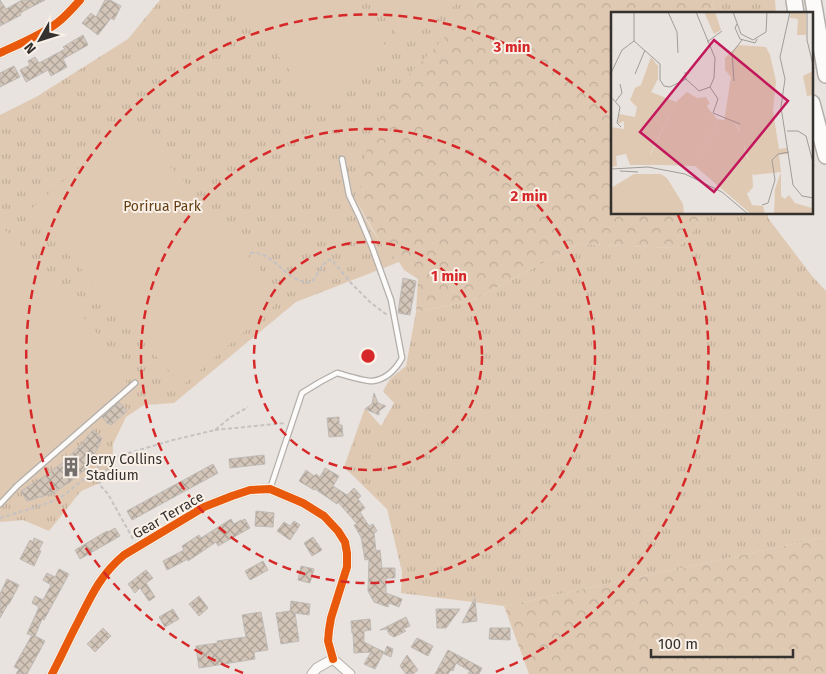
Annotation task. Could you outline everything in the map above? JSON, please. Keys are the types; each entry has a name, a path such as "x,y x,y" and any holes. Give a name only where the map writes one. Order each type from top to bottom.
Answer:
{"highway":[{"path":"813,0 826,75"},
{"path":"814,111 826,156"}],"street":[{"path":"0,53 56,23 69,13 80,0"},
{"name":"Gear Terrace","path":"52,674 95,588 104,574 115,563 124,555 204,507 250,490 270,489 303,503 324,516 346,542 347,566 329,630 328,641 333,659"},
{"path":"312,674 317,668 333,659 350,674"}],"lane":[{"path":"270,489 302,394 337,373 372,381 387,375 402,358 391,300 360,216 349,195 342,159"},
{"path":"0,504 17,486 135,383"}],"path":[{"path":"250,253 254,252 267,258 298,281 305,283 312,282 323,265 328,260 332,260 370,302 395,321"},
{"path":"215,430 231,417 248,407"},
{"path":"0,518 59,499 112,458 215,430 292,422"},
{"path":"112,458 99,484 108,494 138,547"}],"green space":[{"name":"Porirua Park","path":"160,0 479,0 357,202 380,242 399,262 296,302 174,403 144,405 126,417 113,444 112,478 81,491 49,531 23,520 0,522 0,115 36,97 128,39"},
{"path":"235,0 350,0 392,54 320,110"},
{"path":"371,0 462,0 404,44"},
{"path":"479,0 713,0 714,12 611,12 611,215 699,215 697,227 678,248 579,244 473,300 416,312 418,279 404,270 399,262 389,253 379,240 357,202 366,152 395,89"},
{"path":"713,0 775,0 776,12 714,12"},
{"path":"132,122 284,297 182,386 30,210"},
{"path":"699,215 768,215 768,218 812,276 826,291 826,537 504,606 401,593 402,572 387,509 344,467 365,408 381,426 394,403 383,391 390,379 406,366 416,312 473,300 579,244 678,248 697,227"},
{"path":"0,226 13,236 131,375 126,380 127,386 0,498"},
{"path":"826,537 826,674 529,674 504,606"}],"building":[{"path":"0,0 6,9 22,0 45,0 0,26"},
{"path":"105,0 110,0 121,6 114,20 111,18 98,35 82,23 91,13 96,17"},
{"path":"83,35 88,45 63,59 67,67 51,76 48,70 26,82 20,70 30,65 28,61 35,57 39,63 65,49 63,47"},
{"path":"14,66 20,77 0,87 0,73"},
{"path":"403,278 416,281 410,315 398,313"},
{"path":"374,393 378,403 386,406 379,411 379,415 365,409 372,404"},
{"path":"119,402 127,411 111,425 110,423 108,424 102,417"},
{"path":"339,417 339,425 342,425 343,436 329,437 327,418"},
{"name":"Jerry Collins Stadium","path":"93,430 102,438 97,450 83,471 53,493 27,501 21,491 61,464"},
{"path":"264,455 265,464 230,468 229,459"},
{"path":"213,464 218,473 132,520 127,511"},
{"path":"325,468 339,476 333,486 347,495 354,488 361,496 358,499 365,508 360,512 369,526 373,524 377,531 374,533 376,551 380,550 382,568 395,568 395,578 386,578 386,593 402,599 399,607 389,603 388,607 374,602 368,591 369,559 365,560 361,537 354,525 357,524 338,502 337,504 299,481 306,470 314,476 316,474 320,477"},
{"path":"256,511 274,513 273,527 255,526"},
{"path":"231,519 234,524 245,519 250,528 218,546 216,542 188,561 188,559 167,570 163,561 184,550 182,546 199,535 201,538"},
{"path":"294,521 300,525 290,540 277,531 284,522 290,526"},
{"path":"115,528 120,536 80,559 75,550"},
{"path":"313,537 322,550 312,556 304,543"},
{"path":"34,538 43,542 34,566 20,559 30,540 33,542"},
{"path":"263,561 268,570 250,580 245,571"},
{"path":"301,566 314,569 310,583 298,580"},
{"path":"59,569 69,574 44,620 42,619 35,636 45,641 27,674 16,674 19,669 14,667 32,635 27,634 39,607 32,603 35,596 43,600 51,585 43,580 47,573 55,577"},
{"path":"146,570 153,578 146,583 155,597 149,601 140,588 135,593 128,584"},
{"path":"7,579 19,585 0,618 0,594"},
{"path":"199,596 208,608 199,616 189,604"},
{"path":"475,598 477,621 462,623"},
{"path":"291,601 310,604 309,615 295,613 299,641 281,644 276,613 290,611"},
{"path":"173,609 179,619 165,627 159,617"},
{"path":"436,609 460,609 446,628 437,628"},
{"path":"261,612 268,650 254,652 255,659 199,668 196,646 246,637 242,615"},
{"path":"406,617 410,626 403,629 406,631 394,637 389,634 387,629 380,630"},
{"path":"370,619 371,630 364,631 364,642 384,652 375,669 364,664 371,652 354,653 352,633 351,621"},
{"path":"103,628 111,636 95,652 87,644"},
{"path":"490,628 510,628 510,640 489,639"},
{"path":"417,638 433,646 428,656 411,647"},
{"path":"387,646 393,649 391,657 384,654"},
{"path":"448,650 482,668 479,674 468,674 470,671 456,663 453,671 451,670 448,674 435,674"},
{"path":"407,655 418,670 413,674 406,674 400,666"}],"cycle path":[{"path":"0,53 50,28 63,18 80,0"},
{"path":"52,674 92,594 116,562 124,555 204,507 250,490 270,489 303,503 324,516 345,542 347,567 329,630 328,641 333,659"}],"place":[{"name":"Jerry Collins Stadium","path":"71,467"}]}
